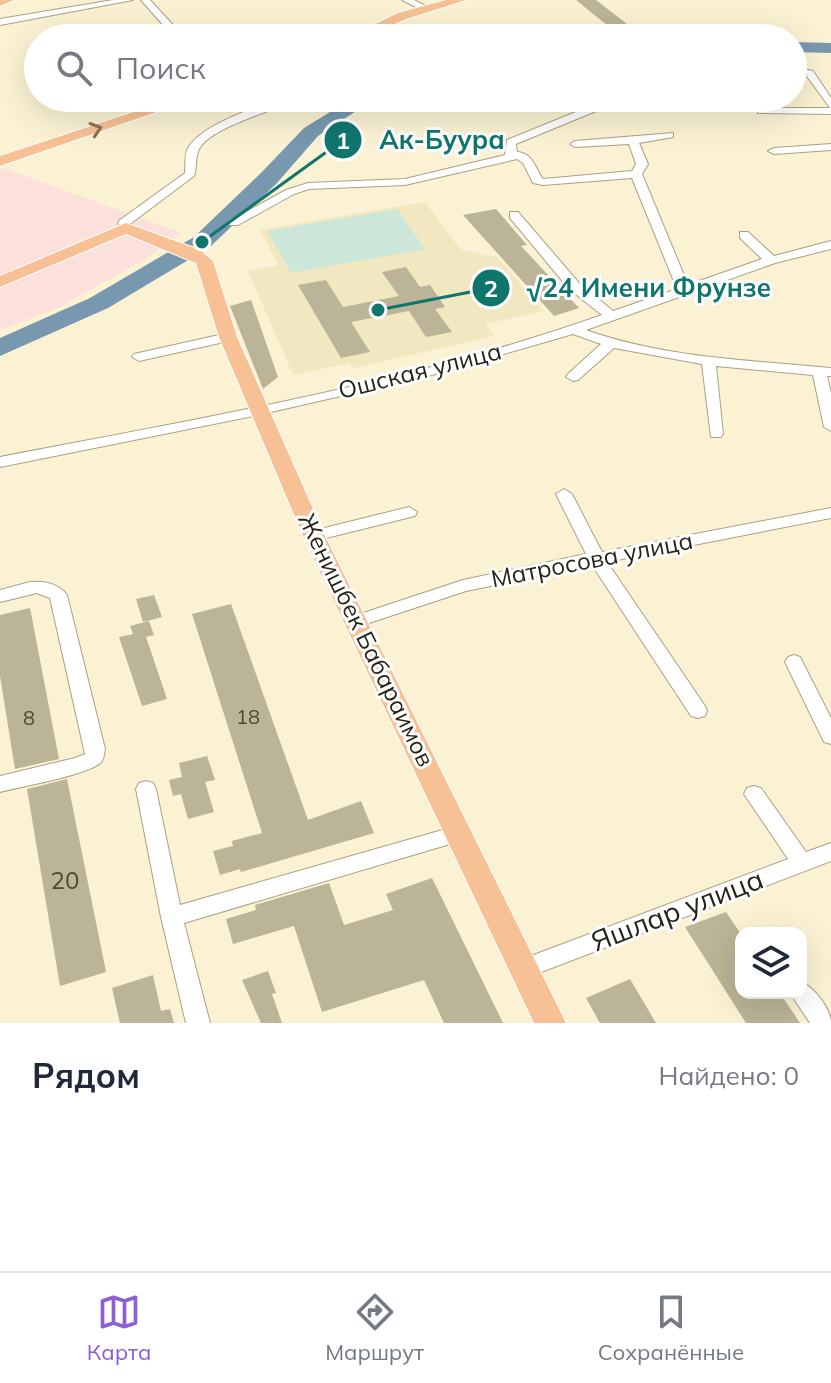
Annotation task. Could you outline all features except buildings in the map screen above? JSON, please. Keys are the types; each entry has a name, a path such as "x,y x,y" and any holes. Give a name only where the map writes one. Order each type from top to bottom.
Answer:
{"main road":[{"path":"0,2 8,0"},
{"path":"386,24 425,8 460,0"},
{"path":"0,161 148,112"},
{"path":"0,282 126,228"},
{"name":"Женишбек Бабараимов","path":"126,228 194,254 204,261 228,337 314,536 550,1023"}],"street":[{"path":"0,22 129,0"},
{"path":"145,0 169,24"},
{"path":"406,0 425,8"},
{"path":"807,73 831,105"},
{"path":"807,111 831,111"},
{"path":"126,228 124,223 190,174 191,151 200,141 256,112"},
{"path":"511,157 511,142 586,112"},
{"path":"575,144 633,141 669,135"},
{"path":"633,141 642,164 636,174"},
{"path":"774,151 831,147"},
{"path":"234,222 290,192 308,186 405,182 511,157 525,158 537,181 543,182 636,174"},
{"path":"636,174 683,289"},
{"path":"514,215 574,286 611,316"},
{"path":"744,235 771,260"},
{"name":"Ошская улица","path":"0,462 258,411 428,372 573,330 771,260 831,245"},
{"path":"573,330 609,345 709,361 825,372 831,427"},
{"path":"139,357 228,337"},
{"path":"573,377 609,345"},
{"path":"709,361 716,434"},
{"path":"564,494 597,559 698,711"},
{"path":"314,536 409,512"},
{"name":"Матросова улица","path":"357,621 463,586 831,513"},
{"path":"0,596 40,586 50,588 58,595 95,749 94,758 80,765 0,784"},
{"path":"794,662 831,737"},
{"path":"146,789 198,1023"},
{"path":"754,794 802,863"},
{"path":"172,917 460,833"},
{"name":"Яшлар улица","path":"523,969 831,852"},
{"path":"806,999 823,1023"}],"shaded area":[{"path":"4,168 181,233 150,256 60,307 0,330 0,170"},
{"path":"425,202 460,249 498,258 544,311 485,324 494,336 353,368 349,363 293,375 248,271 278,265 260,230"}],"green space":[{"path":"397,209 425,249 291,273 267,231"}],"waterway":[{"path":"807,47 831,48"},
{"path":"0,348 99,303 202,242 269,178 311,132 343,112"}],"place":[{"name":"Ак-Буура","path":"202,242"},
{"name":"√24 Имени Фрунзе","path":"378,310"}]}
